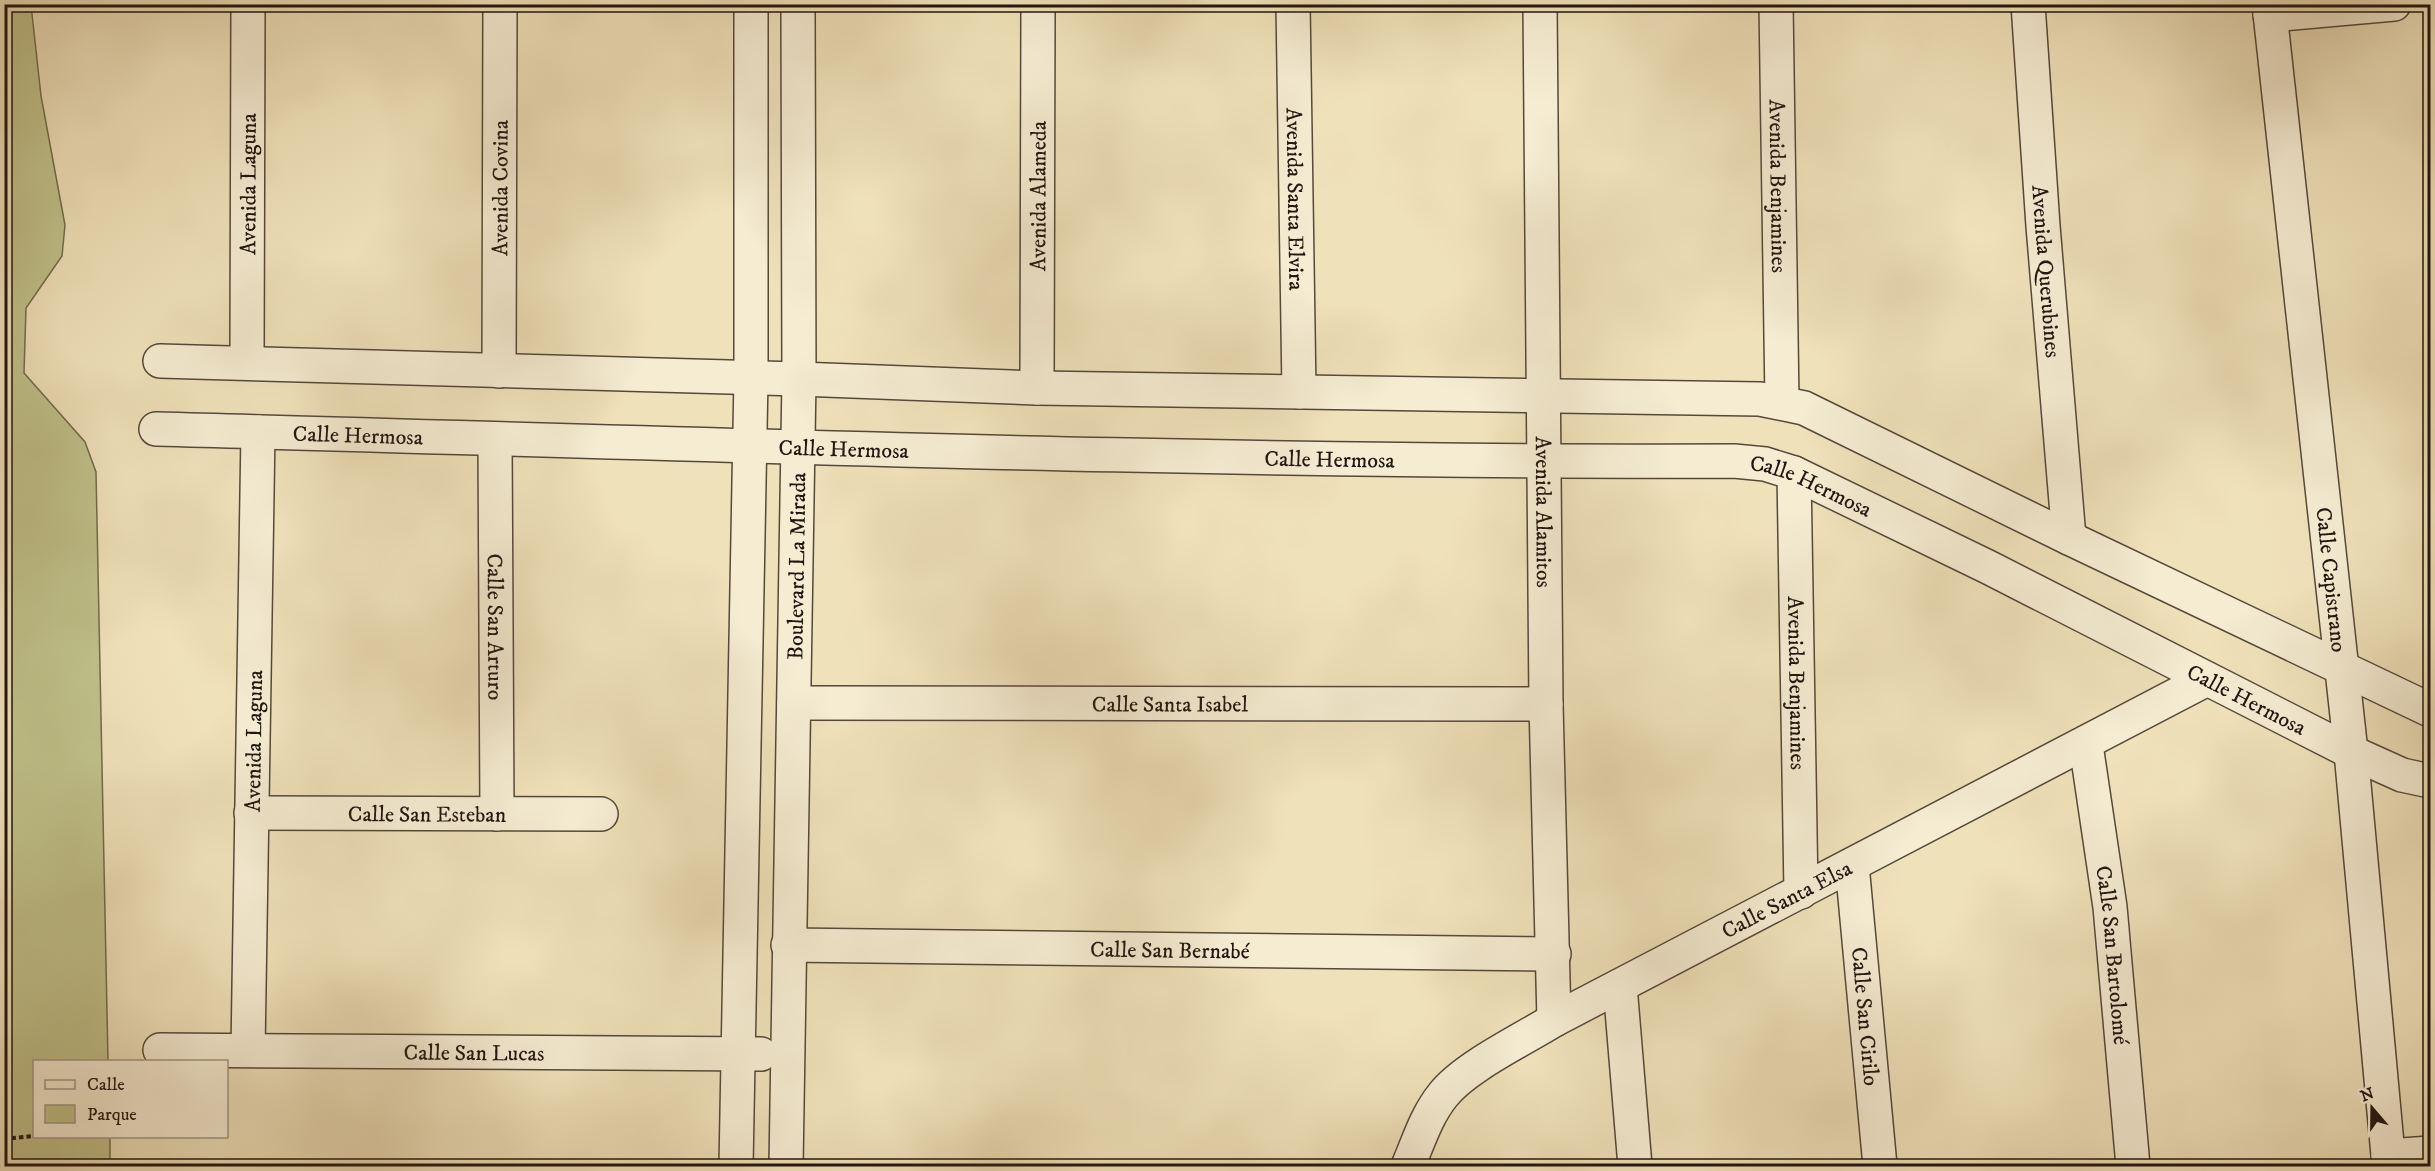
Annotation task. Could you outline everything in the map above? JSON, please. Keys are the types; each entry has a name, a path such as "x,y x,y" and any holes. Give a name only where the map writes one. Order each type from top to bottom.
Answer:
{"street":[{"name":"Avenida Laguna","path":"247,362 248,4"},
{"name":"Avenida Covina","path":"499,371 500,4"},
{"path":"736,1167 740,1053 751,378 751,4"},
{"name":"Boulevard La Mirada","path":"786,1167 798,447 798,4"},
{"name":"Avenida Alameda","path":"1037,388 1038,4"},
{"name":"Avenida Santa Elvira","path":"1293,4 1299,392"},
{"name":"Avenida Alamitos","path":"1540,4 1546,704 1554,1020"},
{"name":"Avenida Benjamines","path":"1776,4 1782,402"},
{"name":"Avenida Querubines","path":"2028,4 2042,214 2069,537"},
{"path":"2269,10 2394,4"},
{"name":"Calle Capistrano","path":"2269,10 2351,752 2389,1161 2430,1153"},
{"path":"160,361 1037,388 1760,399 1782,402 1804,408 2430,710"},
{"name":"Calle Hermosa","path":"156,429 749,447 1544,461 1734,461 1765,465 1794,473 1988,567 2351,752 2402,775 2430,781"},
{"name":"Avenida Laguna","path":"248,1050 258,432"},
{"name":"Calle San Arturo","path":"495,439 497,814"},
{"name":"Avenida Benjamines","path":"1794,473 1801,892"},
{"name":"Calle Santa Elsa","path":"1408,1167 1428,1118 1443,1095 1461,1077 1554,1020 2207,680"},
{"name":"Calle Santa Isabel","path":"794,703 1546,704"},
{"name":"Calle San Bartolomé","path":"2086,745 2110,907 2133,1167"},
{"name":"Calle San Esteban","path":"251,813 601,814"},
{"name":"Calle San Cirilo","path":"1851,865 1880,1167"},
{"name":"Calle San Bernabé","path":"788,945 1554,954"},
{"path":"1620,986 1635,1167"},
{"name":"Calle San Lucas","path":"160,1050 787,1055"}],"path":[{"path":"4,1139 33,1136"}],"green space":[{"path":"4,5 31,5 41,96 65,225 62,256 26,308 24,373 85,442 96,472 108,1060 33,1060 33,1138 110,1138 110,1165 134,1166 5,1166"}]}
